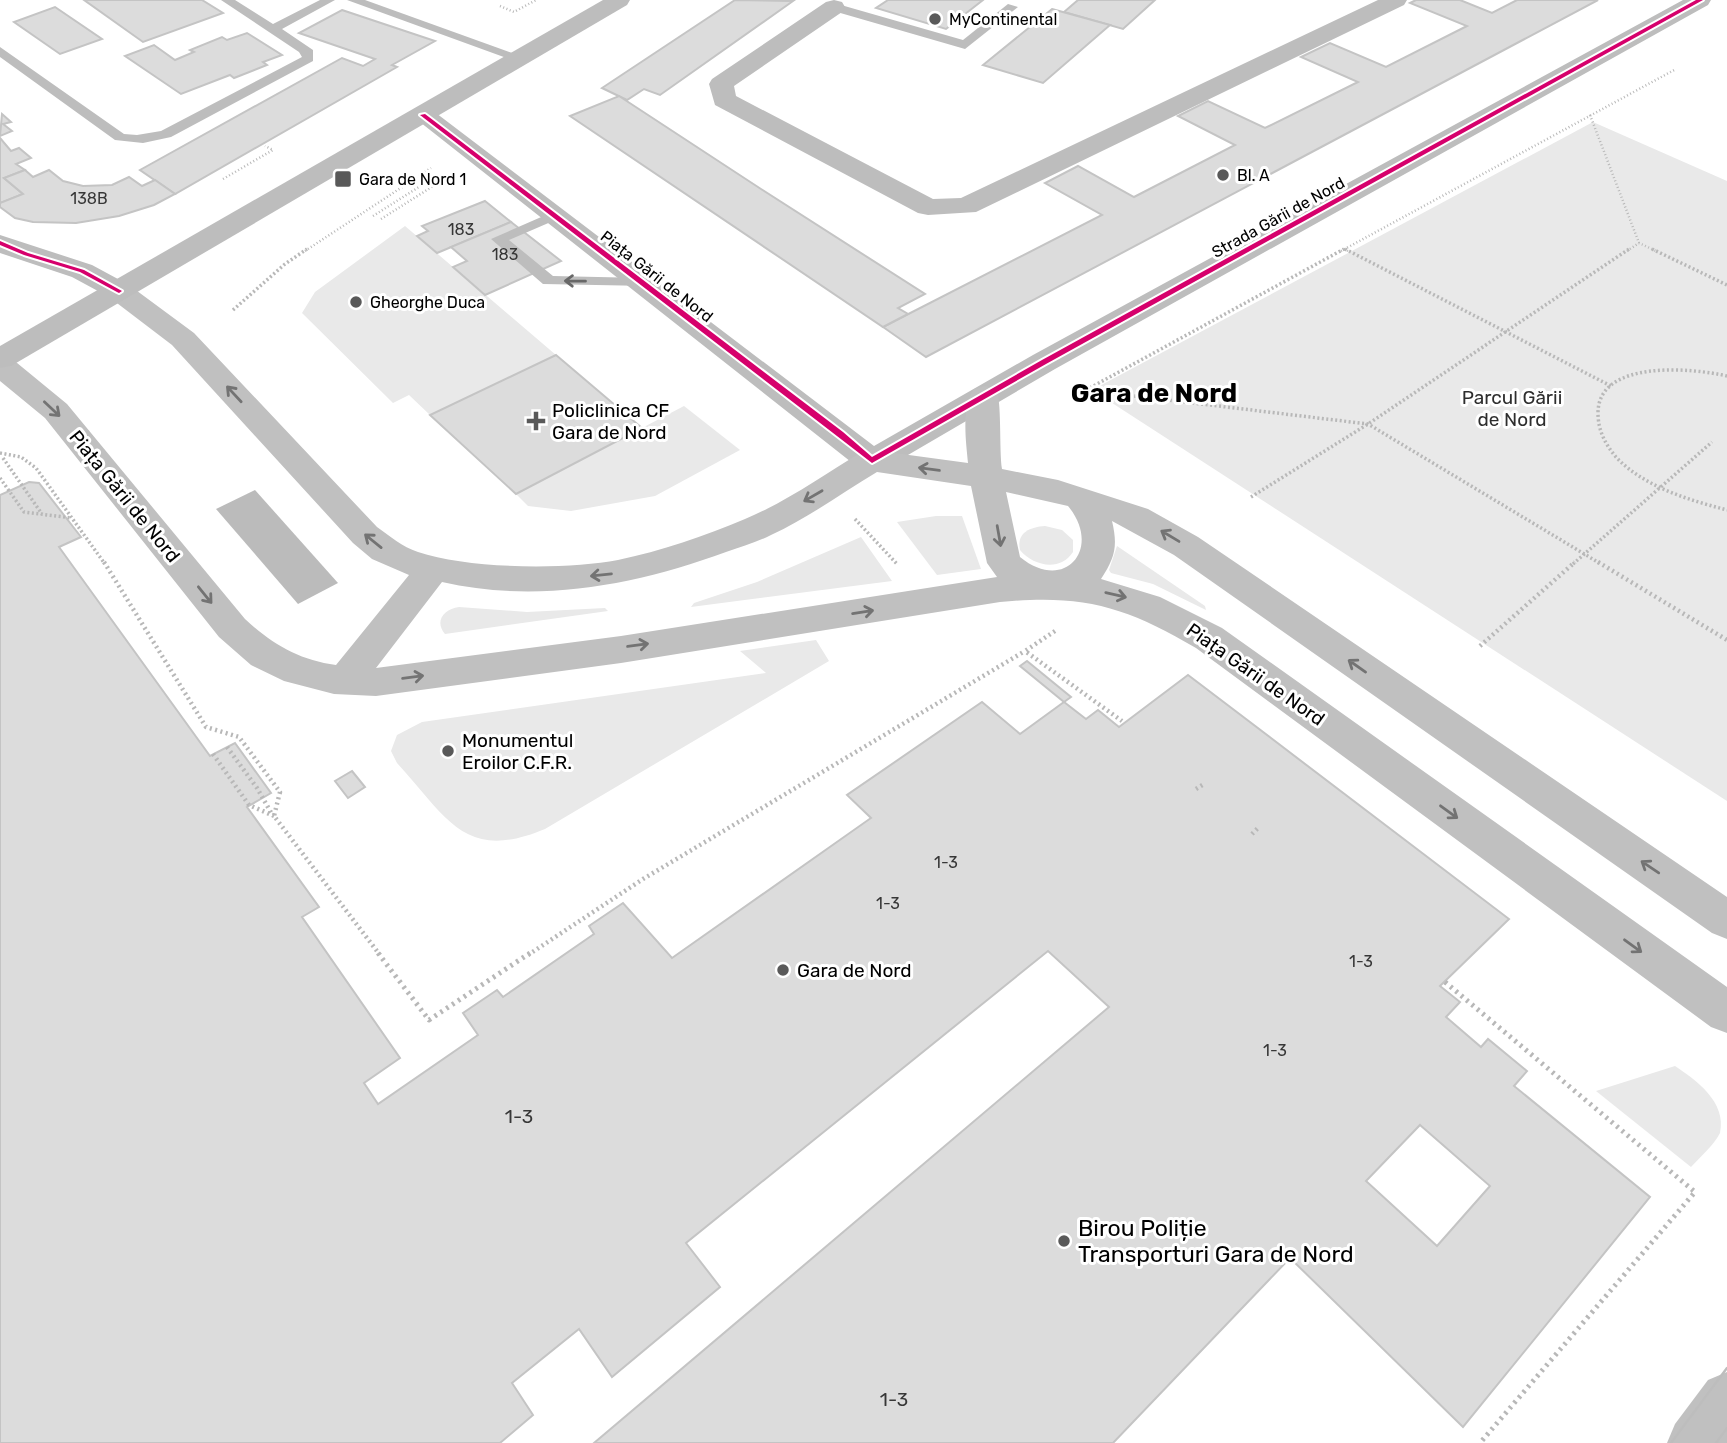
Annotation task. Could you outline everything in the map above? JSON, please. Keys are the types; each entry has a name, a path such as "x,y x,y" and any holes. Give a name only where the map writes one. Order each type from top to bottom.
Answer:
{"main road":[{"path":"119,290 183,339 365,535 384,550 408,562 434,568 495,578 528,579 615,573 663,562 746,532 872,461 988,477 1079,498 1136,517 1186,546 1727,920"},
{"name":"Piața Gării de Nord","path":"0,365 56,411 232,628 251,647 296,671 345,681 376,682 979,593 1049,587 1080,588 1123,596 1168,614 1209,638 1727,1013"},
{"path":"985,396 981,421 988,477 1004,563 1011,572 1027,581 1049,587 1080,577 1093,567 1098,554 1099,535 1095,518 1079,498"},
{"path":"345,681 434,568"},
{"path":"1695,1443 1727,1399"}],"street":[{"path":"826,3 721,84 724,100 928,207 966,206 1396,0"},
{"name":"Strada Gării de Nord","path":"872,461 1700,0"},
{"path":"0,359 617,1"},
{"name":"Piața Gării de Nord","path":"423,115 872,461"},
{"path":"0,243 82,271 119,290"}],"lane":[{"path":"0,51 120,137 142,140 166,134 303,62 308,53 227,0"},
{"path":"273,29 329,0"},
{"path":"353,0 520,58"},
{"path":"826,3 965,45 1012,7"},
{"path":"555,215 499,239 549,281 643,283"}],"path":[{"path":"500,6 514,12 536,0"},
{"path":"1676,69 1085,390 1368,424 1727,640"},
{"path":"1590,115 1639,243 1727,285"},
{"path":"223,178 273,150 265,146"},
{"path":"233,310 285,264 419,175 469,149"},
{"path":"381,219 438,183 419,175"},
{"path":"373,216 430,180"},
{"path":"1251,497 1368,424 1639,243"},
{"path":"1344,249 1611,386"},
{"path":"1727,376 1687,369 1657,369 1630,375 1611,386 1598,403 1598,423 1608,446 1630,468 1660,488 1695,502 1727,510"},
{"path":"1480,646 1712,442"},
{"path":"1,456 42,514"},
{"path":"1,456 21,457 36,468 99,555 206,727 239,737 279,792 274,816"},
{"path":"0,478 24,512 72,517"},
{"path":"826,488 930,601"},
{"path":"227,747 274,816 429,1020 643,879 1059,629"},
{"path":"1025,650 1122,722"},
{"path":"212,754 249,805 274,816"},
{"path":"1196,789 1204,785"},
{"path":"1252,834 1258,828"},
{"path":"1445,982 1695,1192 1480,1443"}],"green space":[{"name":"Parcul Gării de Nord","path":"1593,122 1727,181 1727,801 1092,390"},
{"path":"405,226 556,355 430,415 409,395 393,403 302,313 315,292"},
{"path":"684,406 740,450 655,496 571,511 528,506 516,494"},
{"path":"936,516 962,516 981,569 937,575 897,522"},
{"path":"1045,526 1062,530 1073,540 1073,552 1068,558 1054,564 1039,563 1025,556 1020,550 1022,535 1030,529"},
{"path":"861,537 892,581 691,607 694,603 757,582"},
{"path":"1117,546 1205,606 1206,610 1153,584 1111,573 1109,570"},
{"path":"459,607 527,612 605,608 608,611 445,634 440,625 442,616"},
{"path":"816,640 829,661 545,829 517,838 495,841 476,837 459,829 430,801 397,763 391,751 397,735 422,722 766,673 740,651"},
{"path":"1675,1066 1708,1093 1719,1111 1721,1122 1720,1133 1691,1167 1596,1091"}],"shaded area":[{"path":"255,490 338,583 298,604 216,509"}],"building":[{"path":"84,0 202,0 223,13 143,42"},
{"path":"735,0 793,1 660,95 644,89 627,100 602,88"},
{"name":"MyContinental","path":"888,0 983,0 946,29 876,8"},
{"path":"1078,0 1155,0 1123,29 1064,12"},
{"name":"Bl. A","path":"1416,0 1460,0 1492,13 1517,0 1598,0 926,357 883,327 1102,215 1045,183 1078,166 1134,197 1235,145 1178,116 1208,101 1265,128 1358,82 1301,57 1330,43 1386,67 1467,26 1410,3"},
{"path":"55,7 102,39 60,54 14,22"},
{"path":"1052,9 1110,25 1043,83 983,65"},
{"path":"342,10 435,41 392,65 397,67 175,194 140,170 342,58 363,66 375,59 299,33"},
{"path":"247,33 282,55 263,62 267,65 234,78 230,75 181,94 125,56 154,45 175,60 194,52 190,50 222,37 227,40"},
{"path":"619,96 925,294 898,308 908,314 883,327 570,116"},
{"path":"2,114 11,122 3,124 12,131 0,136"},
{"path":"0,138 11,151 19,148 31,158 16,164 25,170 4,178 23,194 0,203"},
{"path":"25,170 33,177 49,170 63,181 83,186 112,185 129,177 142,186 155,180 175,194 154,205 119,216 76,223 33,222 15,218 0,207 0,203 23,194 4,178"},
{"path":"485,201 511,222 437,253 417,236 428,231 422,226"},
{"path":"511,222 561,261 485,295 453,267 467,261 451,247"},
{"name":"Policlinica CF Gara de Nord","path":"556,355 642,428 516,494 430,415"},
{"name":"Gara de Nord","path":"29,482 39,483 81,537 59,547 210,756 235,743 271,793 247,807 319,907 302,917 400,1058 364,1083 378,1104 478,1035 463,1013 497,990 503,997 594,934 589,926 623,903 672,958 871,818 847,795 982,702 1020,734 1064,702 1086,719 1098,710 1119,727 1188,675 1509,919 1440,986 1460,1002 1446,1017 1481,1047 1488,1039 1527,1071 1514,1086 1650,1197 1463,1427 1290,1258 1113,1443 594,1443 1109,1007 1048,951 686,1243 720,1287 612,1377 579,1329 512,1383 533,1415 500,1443 0,1443 0,495","holes":["1420,1125 1490,1186 1437,1246 1366,1181"]},
{"path":"1027,661 1071,697 1064,702 1020,666"},
{"path":"352,771 365,787 348,798 335,781"}],"tram line":[{"path":"1671,1443 1727,1368"},
{"path":"1716,1443 1727,1428"}],"cycle path":[{"path":"423,115 872,461 1044,362 1700,0"},
{"path":"0,243 82,271 119,291"}],"place":[{"name":"MyContinental","path":"935,19"},
{"name":"Bl. A","path":"1223,175"},
{"name":"Gara de Nord 1","path":"343,179"},
{"name":"Gheorghe Duca","path":"356,302"},
{"name":"Policlinica CF Gara de Nord","path":"536,421"},
{"name":"Monumentul Eroilor C.F.R.","path":"448,751"},
{"name":"Gara de Nord","path":"783,970"},
{"name":"Birou Poliție Transporturi Gara de Nord","path":"1064,1241"}],"district":[{"name":"Gara de Nord","path":"1154,393"}]}
